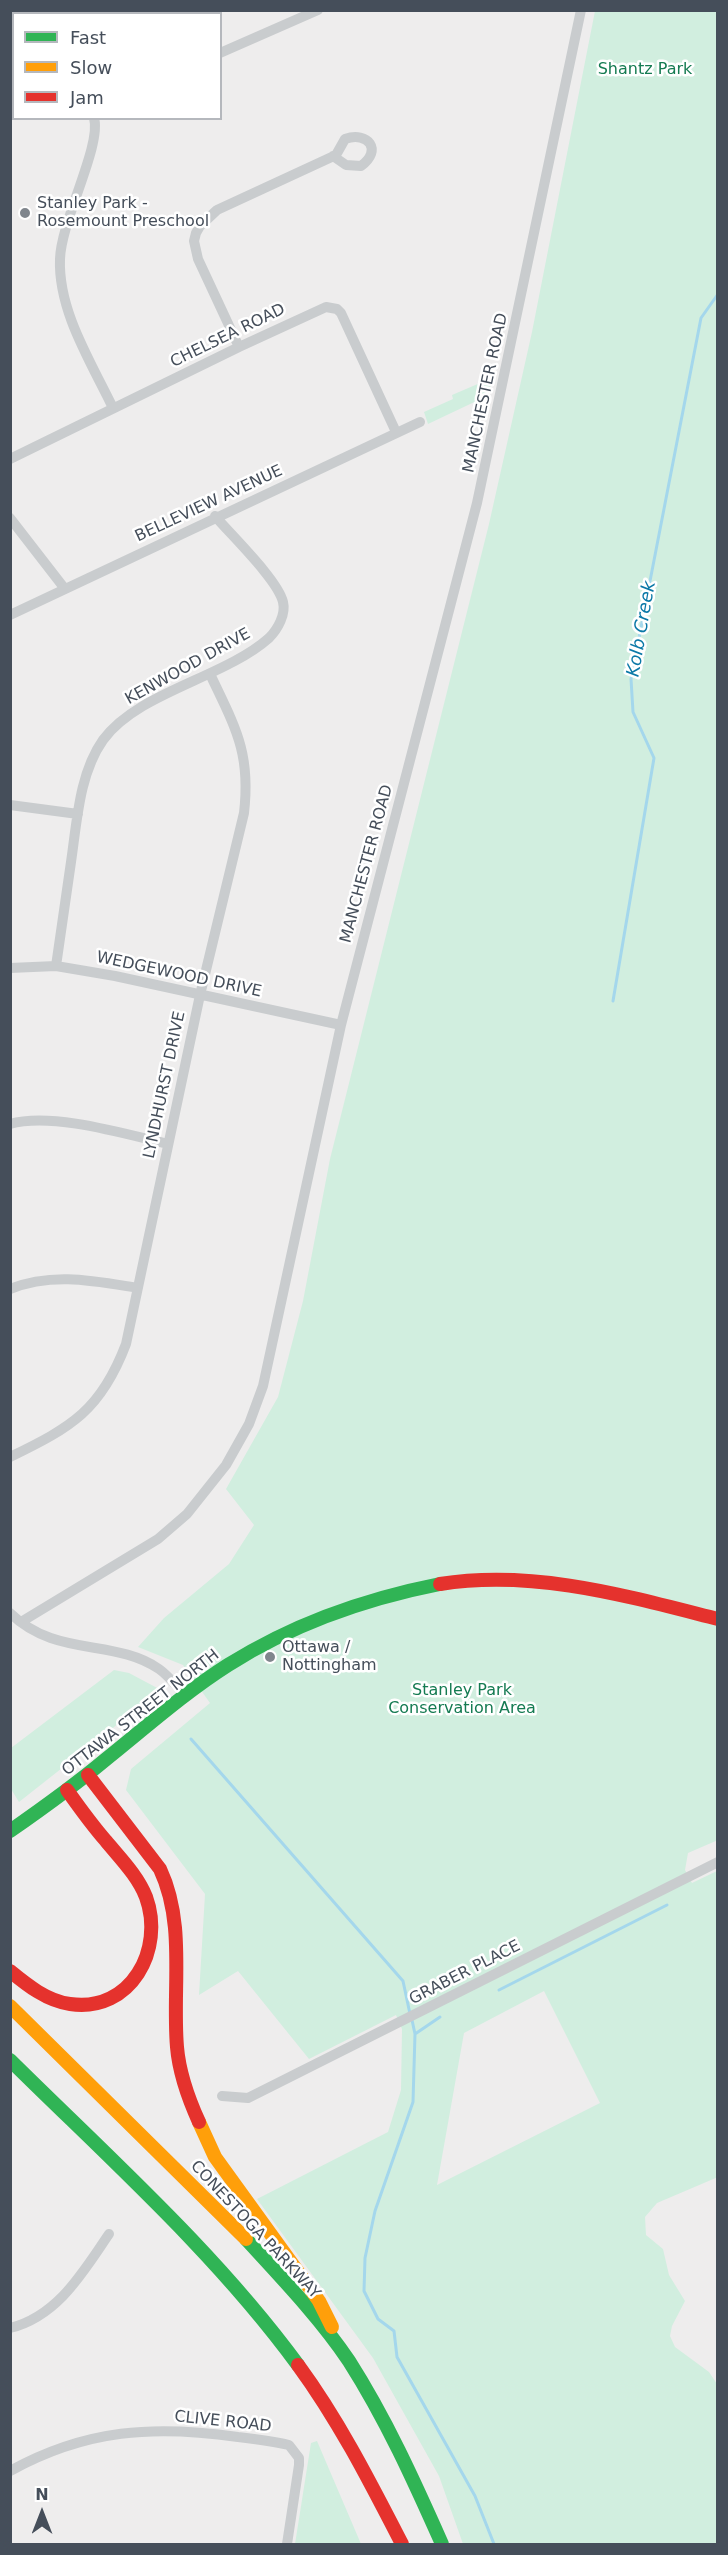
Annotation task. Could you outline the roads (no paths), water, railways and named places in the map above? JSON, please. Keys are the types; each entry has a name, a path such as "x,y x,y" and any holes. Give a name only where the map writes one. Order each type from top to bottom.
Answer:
{"main road":[{"name":"OTTAWA STREET NORTH","path":"10,1832 88,1775 185,1695 227,1665 290,1630 362,1603 441,1584 490,1581 554,1584 613,1593 717,1618"},
{"path":"88,1775 160,1869 168,1886 174,1911 177,2049 192,2107 215,2157 319,2301 348,2360"},
{"path":"10,1971 33,1989 50,1998 71,2004 98,2003 135,1982 147,1961 152,1944 153,1922 147,1898 133,1874 67,1790"},
{"name":"CONESTOGA PARKWAY","path":"10,2006 235,2228 285,2281 348,2360 398,2446 442,2544"},
{"path":"10,2060 219,2267 272,2329 320,2394 402,2544"},
{"path":"390,2520 392,2544"}],"street":[{"path":"222,52 318,10"},
{"name":"MANCHESTER ROAD","path":"21,1622 158,1539 187,1514 226,1465 249,1424 263,1386 341,1025 477,503 580,10"},
{"path":"94,120 94,141 68,217 61,242 60,261 63,292 70,316 113,408"},
{"path":"239,346 198,259 194,241 196,234 200,226 217,210 333,156"},
{"name":"CHELSEA ROAD","path":"10,459 239,346 326,307 337,309 396,432"},
{"name":"BELLEVIEW AVENUE","path":"10,615 215,516 420,422"},
{"name":"KENWOOD DRIVE","path":"56,966 78,814 87,771 104,739 129,717 155,701 210,674 270,638 281,620 284,610 278,589 215,516"},
{"path":"10,518 65,589"},
{"name":"LYNDHURST DRIVE","path":"10,1457 52,1437 91,1407 103,1391 126,1344 200,995 244,813 247,787 246,766 240,739 210,674"},
{"path":"10,806 78,814"},
{"name":"WEDGEWOOD DRIVE","path":"10,968 56,966 115,976 341,1025"},
{"path":"10,1124 30,1120 55,1120 168,1144"},
{"path":"10,1289 35,1281 73,1278 138,1288"},
{"path":"10,1612 39,1634 59,1642 127,1656 146,1663 165,1675 185,1695"},
{"name":"GRABER PLACE","path":"222,2097 248,2097 717,1862"},
{"path":"10,2328 22,2325 48,2310 71,2289 109,2235"},
{"name":"CLIVE ROAD","path":"10,2471 76,2442 131,2432 191,2430 281,2443 294,2450 299,2458 287,2544"}],"waterway":[{"name":"Kolb Creek","path":"613,1001 654,758 633,712 631,679 701,318 718,294"},
{"path":"191,1739 403,1981 410,2014"},
{"path":"499,1990 667,1905"},
{"path":"415,2034 440,2017"},
{"path":"412,2020 415,2034 413,2102 375,2211 365,2258 364,2291 378,2319 394,2331 397,2357 475,2496 494,2544"}],"place":[{"name":"Stanley Park - Rosemount Preschool","path":"25,213"},
{"name":"Ottawa / Nottingham","path":"270,1657"}],"park label":[{"name":"Shantz Park","path":"645,70"},
{"name":"Stanley Park Conservation Area","path":"462,1700"}]}
